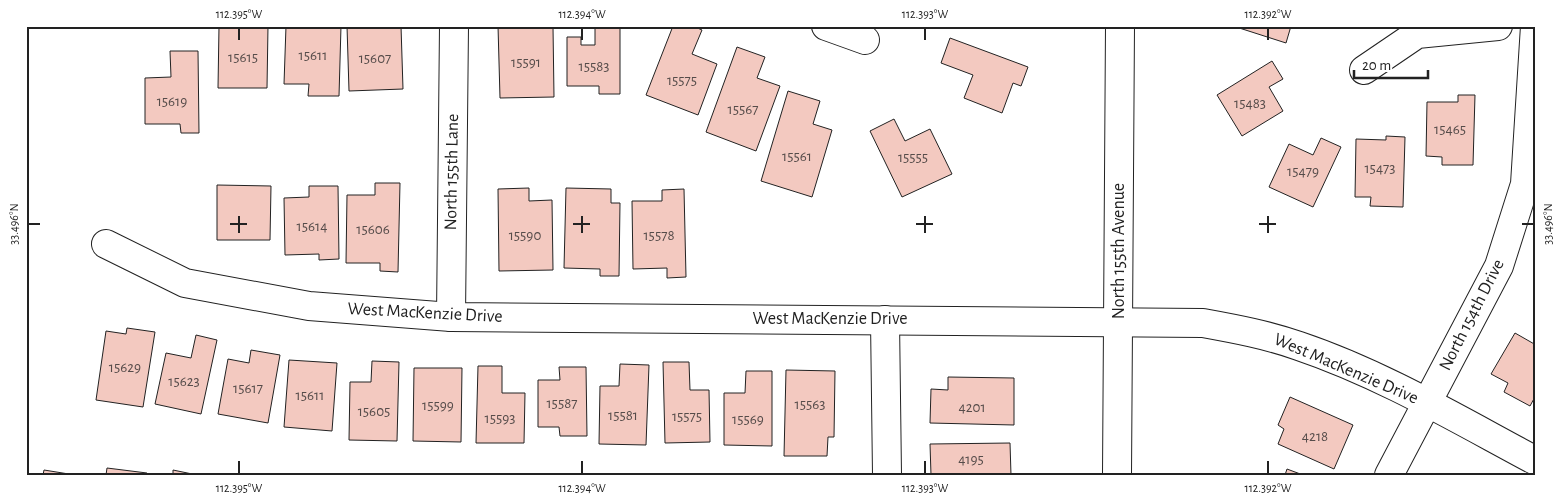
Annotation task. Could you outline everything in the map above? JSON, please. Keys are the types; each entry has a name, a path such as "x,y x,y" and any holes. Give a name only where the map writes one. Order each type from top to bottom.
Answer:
{"street":[{"name":"North 155th Lane","path":"451,317 454,26"},
{"path":"826,26 865,40"},
{"name":"North 155th Avenue","path":"1117,475 1120,26"},
{"path":"1364,70 1417,34 1498,26"},
{"name":"North 154th Drive","path":"1389,475 1426,402 1500,266 1525,184 1535,26"},
{"name":"West MacKenzie Drive","path":"106,244 185,282 309,306 451,317 1203,323 1252,332 1300,346 1377,378 1536,461"},
{"path":"885,320 887,475"}],"building":[{"path":"219,26 268,26 267,88 218,88"},
{"path":"286,26 341,26 339,96 308,96 309,84 284,84"},
{"path":"347,26 401,26 403,89 349,91"},
{"path":"498,26 553,27 554,97 500,98"},
{"path":"595,26 620,26 620,94 599,94 599,86 567,86 567,37 581,37 581,45 595,45"},
{"path":"673,26 693,26 702,30 692,54 717,64 698,115 646,95"},
{"path":"1233,26 1291,26 1286,43"},
{"path":"950,38 1028,67 1021,86 1013,83 1002,113 964,98 973,75 941,63"},
{"path":"737,47 765,57 757,78 780,86 756,151 706,132"},
{"path":"170,51 198,51 199,133 181,133 180,124 145,124 145,78 171,77"},
{"path":"1272,61 1283,79 1269,87 1283,111 1242,136 1217,95"},
{"path":"788,91 820,101 813,124 832,130 812,197 761,181"},
{"path":"1458,95 1475,95 1473,165 1442,165 1442,157 1426,156 1427,102 1458,102"},
{"path":"894,119 905,141 930,129 952,174 902,197 870,131"},
{"path":"1386,136 1405,137 1403,207 1370,206 1371,197 1355,197 1356,139 1386,140"},
{"path":"1321,138 1341,147 1313,207 1269,187 1289,144 1313,155"},
{"path":"375,183 400,183 398,272 380,271 380,263 346,263 347,195 375,195"},
{"path":"217,185 271,186 270,240 217,240"},
{"path":"309,186 338,186 339,259 319,260 319,254 285,255 284,198 309,197"},
{"path":"529,188 529,201 552,200 553,270 499,271 498,189"},
{"path":"566,188 611,189 611,203 620,203 619,276 600,276 600,269 564,268"},
{"path":"684,189 686,277 667,278 667,268 633,269 632,201 662,201 662,190"},
{"path":"127,328 155,332 143,407 96,400 106,331 126,334"},
{"path":"1515,333 1536,345 1536,395 1530,406 1504,392 1508,383 1491,374"},
{"path":"196,335 217,340 201,414 155,404 166,353 191,358"},
{"path":"251,350 280,355 268,423 218,414 228,359 249,363"},
{"path":"289,360 337,363 332,431 284,427"},
{"path":"372,361 399,362 397,441 349,440 350,382 371,382"},
{"path":"663,362 689,362 690,390 709,390 710,442 665,443"},
{"path":"620,364 649,365 646,445 599,444 600,386 619,386"},
{"path":"478,366 502,366 502,393 525,393 524,443 476,443"},
{"path":"559,367 586,367 587,436 560,436 559,427 538,427 538,380 560,380"},
{"path":"414,368 462,368 461,442 413,441"},
{"path":"786,370 835,371 834,437 828,437 827,456 784,456"},
{"path":"746,371 772,371 772,446 724,445 724,393 745,393"},
{"path":"948,377 1014,378 1014,425 930,423 931,389 948,390"},
{"path":"1290,397 1353,425 1334,469 1278,444 1284,429 1278,425"},
{"path":"1010,443 1011,475 931,475 930,444"},
{"path":"107,468 147,473 147,475 106,475"},
{"path":"1287,469 1303,475 1285,475"},
{"path":"44,470 75,475 43,475"},
{"path":"173,470 197,475 173,475"}]}
